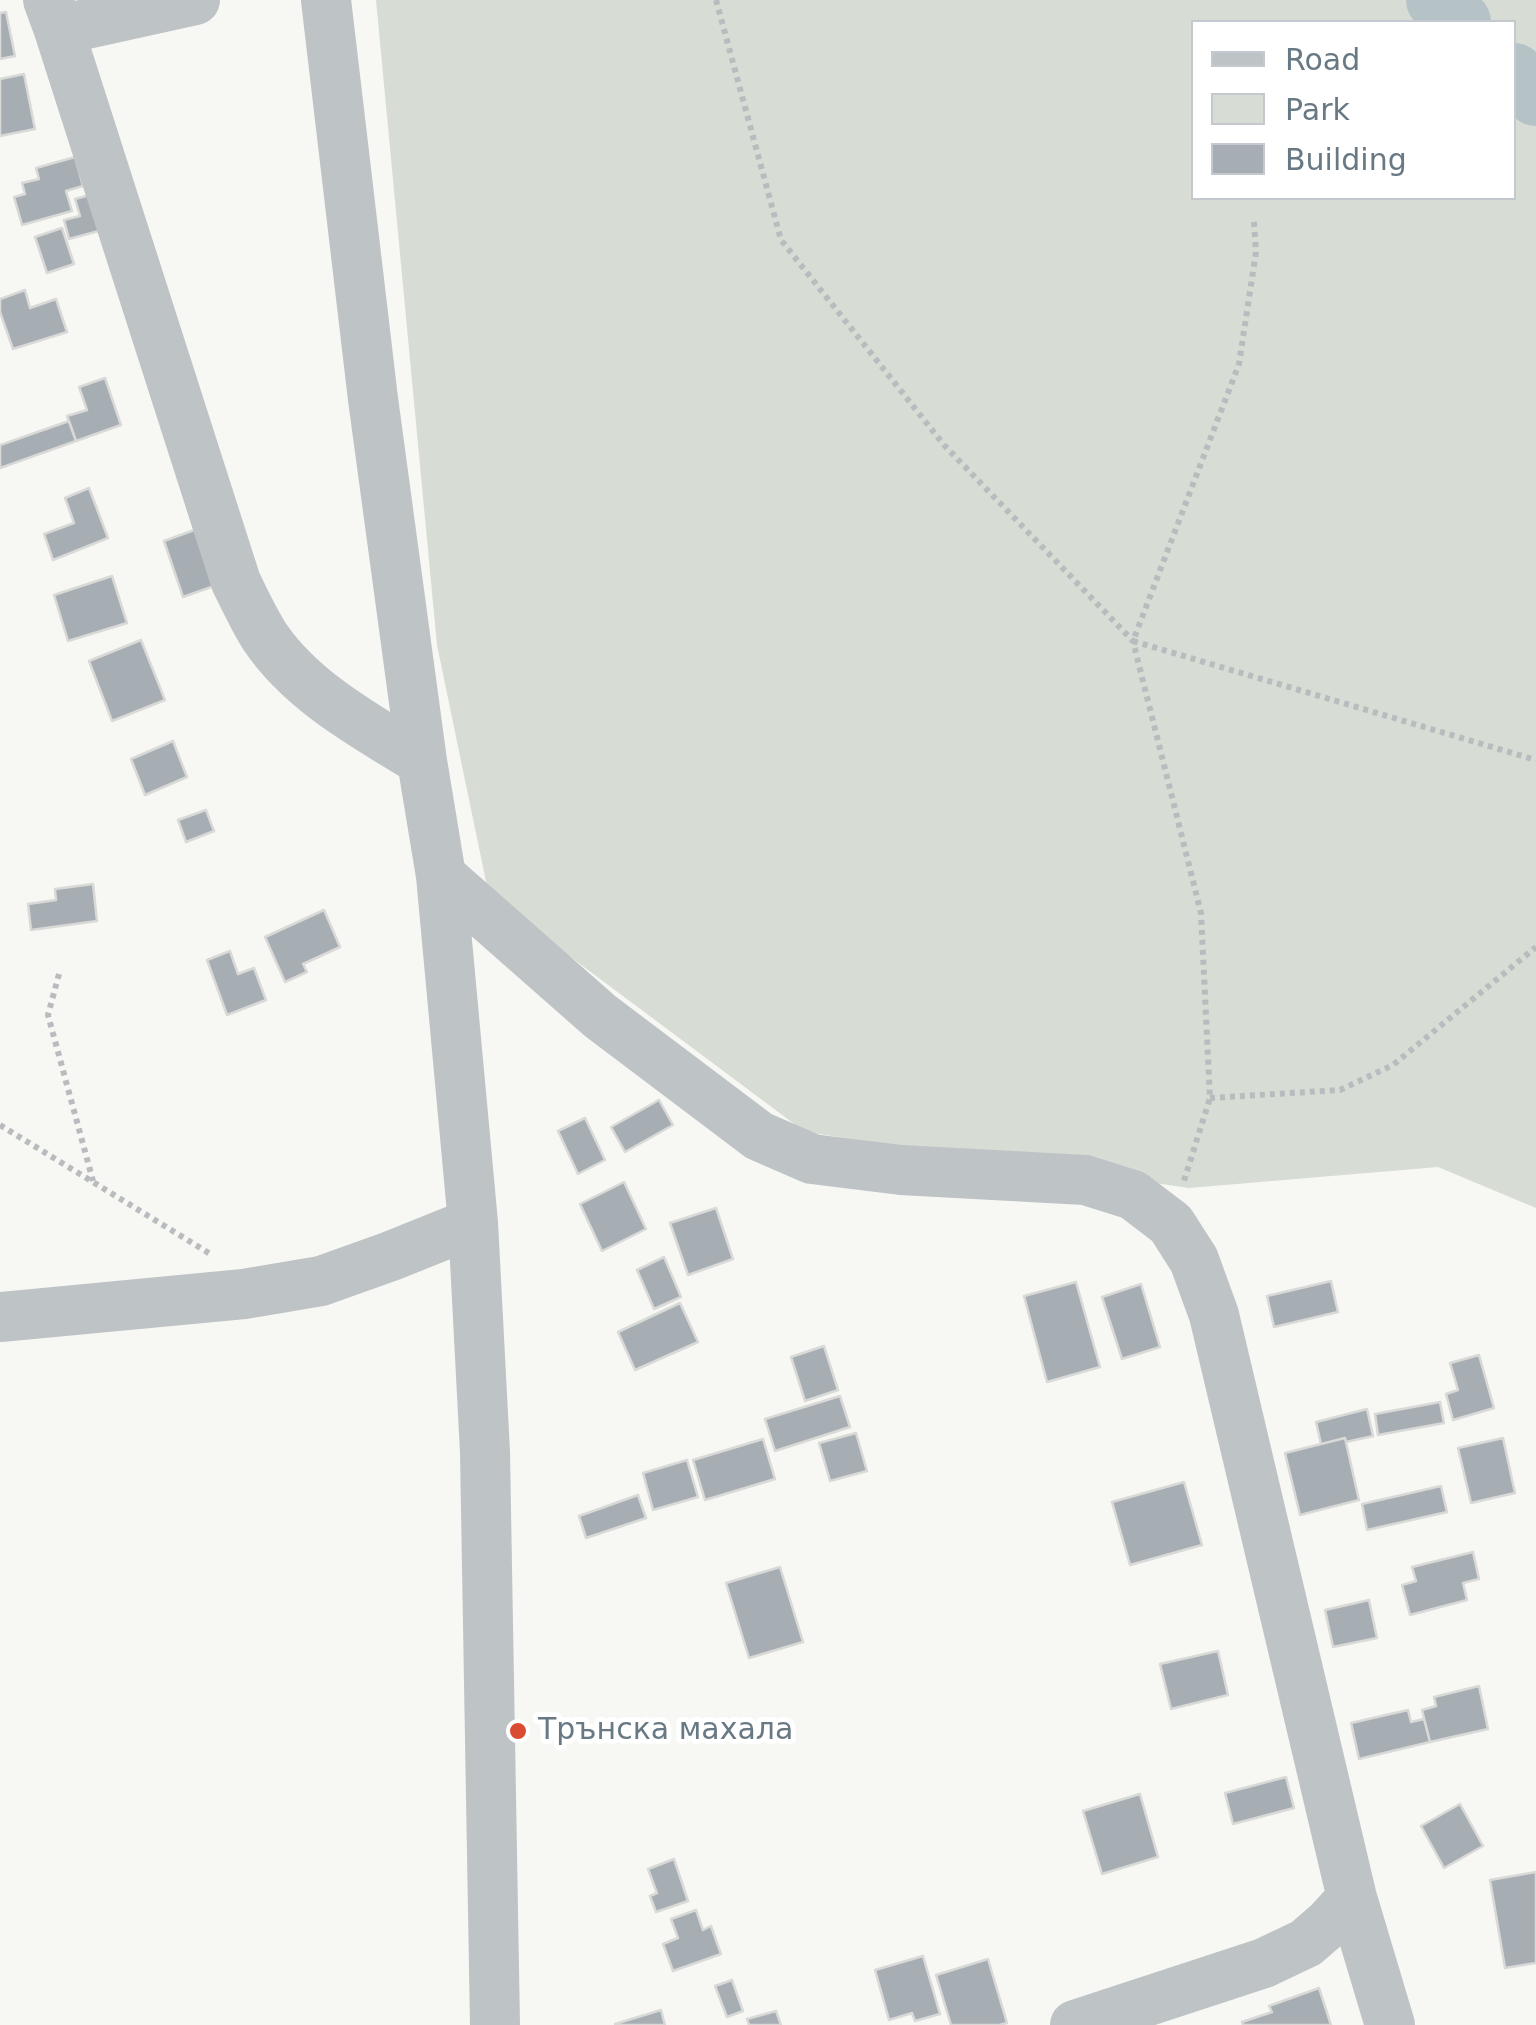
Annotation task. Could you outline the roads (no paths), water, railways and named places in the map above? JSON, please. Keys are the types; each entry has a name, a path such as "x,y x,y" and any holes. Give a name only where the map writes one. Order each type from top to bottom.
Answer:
{"street":[{"path":"195,0 53,15 236,582 266,638 298,675 342,711 422,761"},
{"path":"326,0 370,380 441,876 473,1224 485,1452 496,2025"},
{"path":"441,876 600,1016 760,1136 812,1159 901,1170 1086,1180 1133,1196 1171,1224 1194,1260 1214,1315 1352,1898 1390,2025"},
{"path":"0,1317 244,1294 320,1281 473,1224"},
{"path":"1075,2025 1264,1962 1306,1944 1352,1898"}],"waterway":[{"path":"1437,0 1458,20"},
{"path":"1516,76 1536,95"}],"place":[{"name":"Трънска махала","path":"518,1731"}]}
